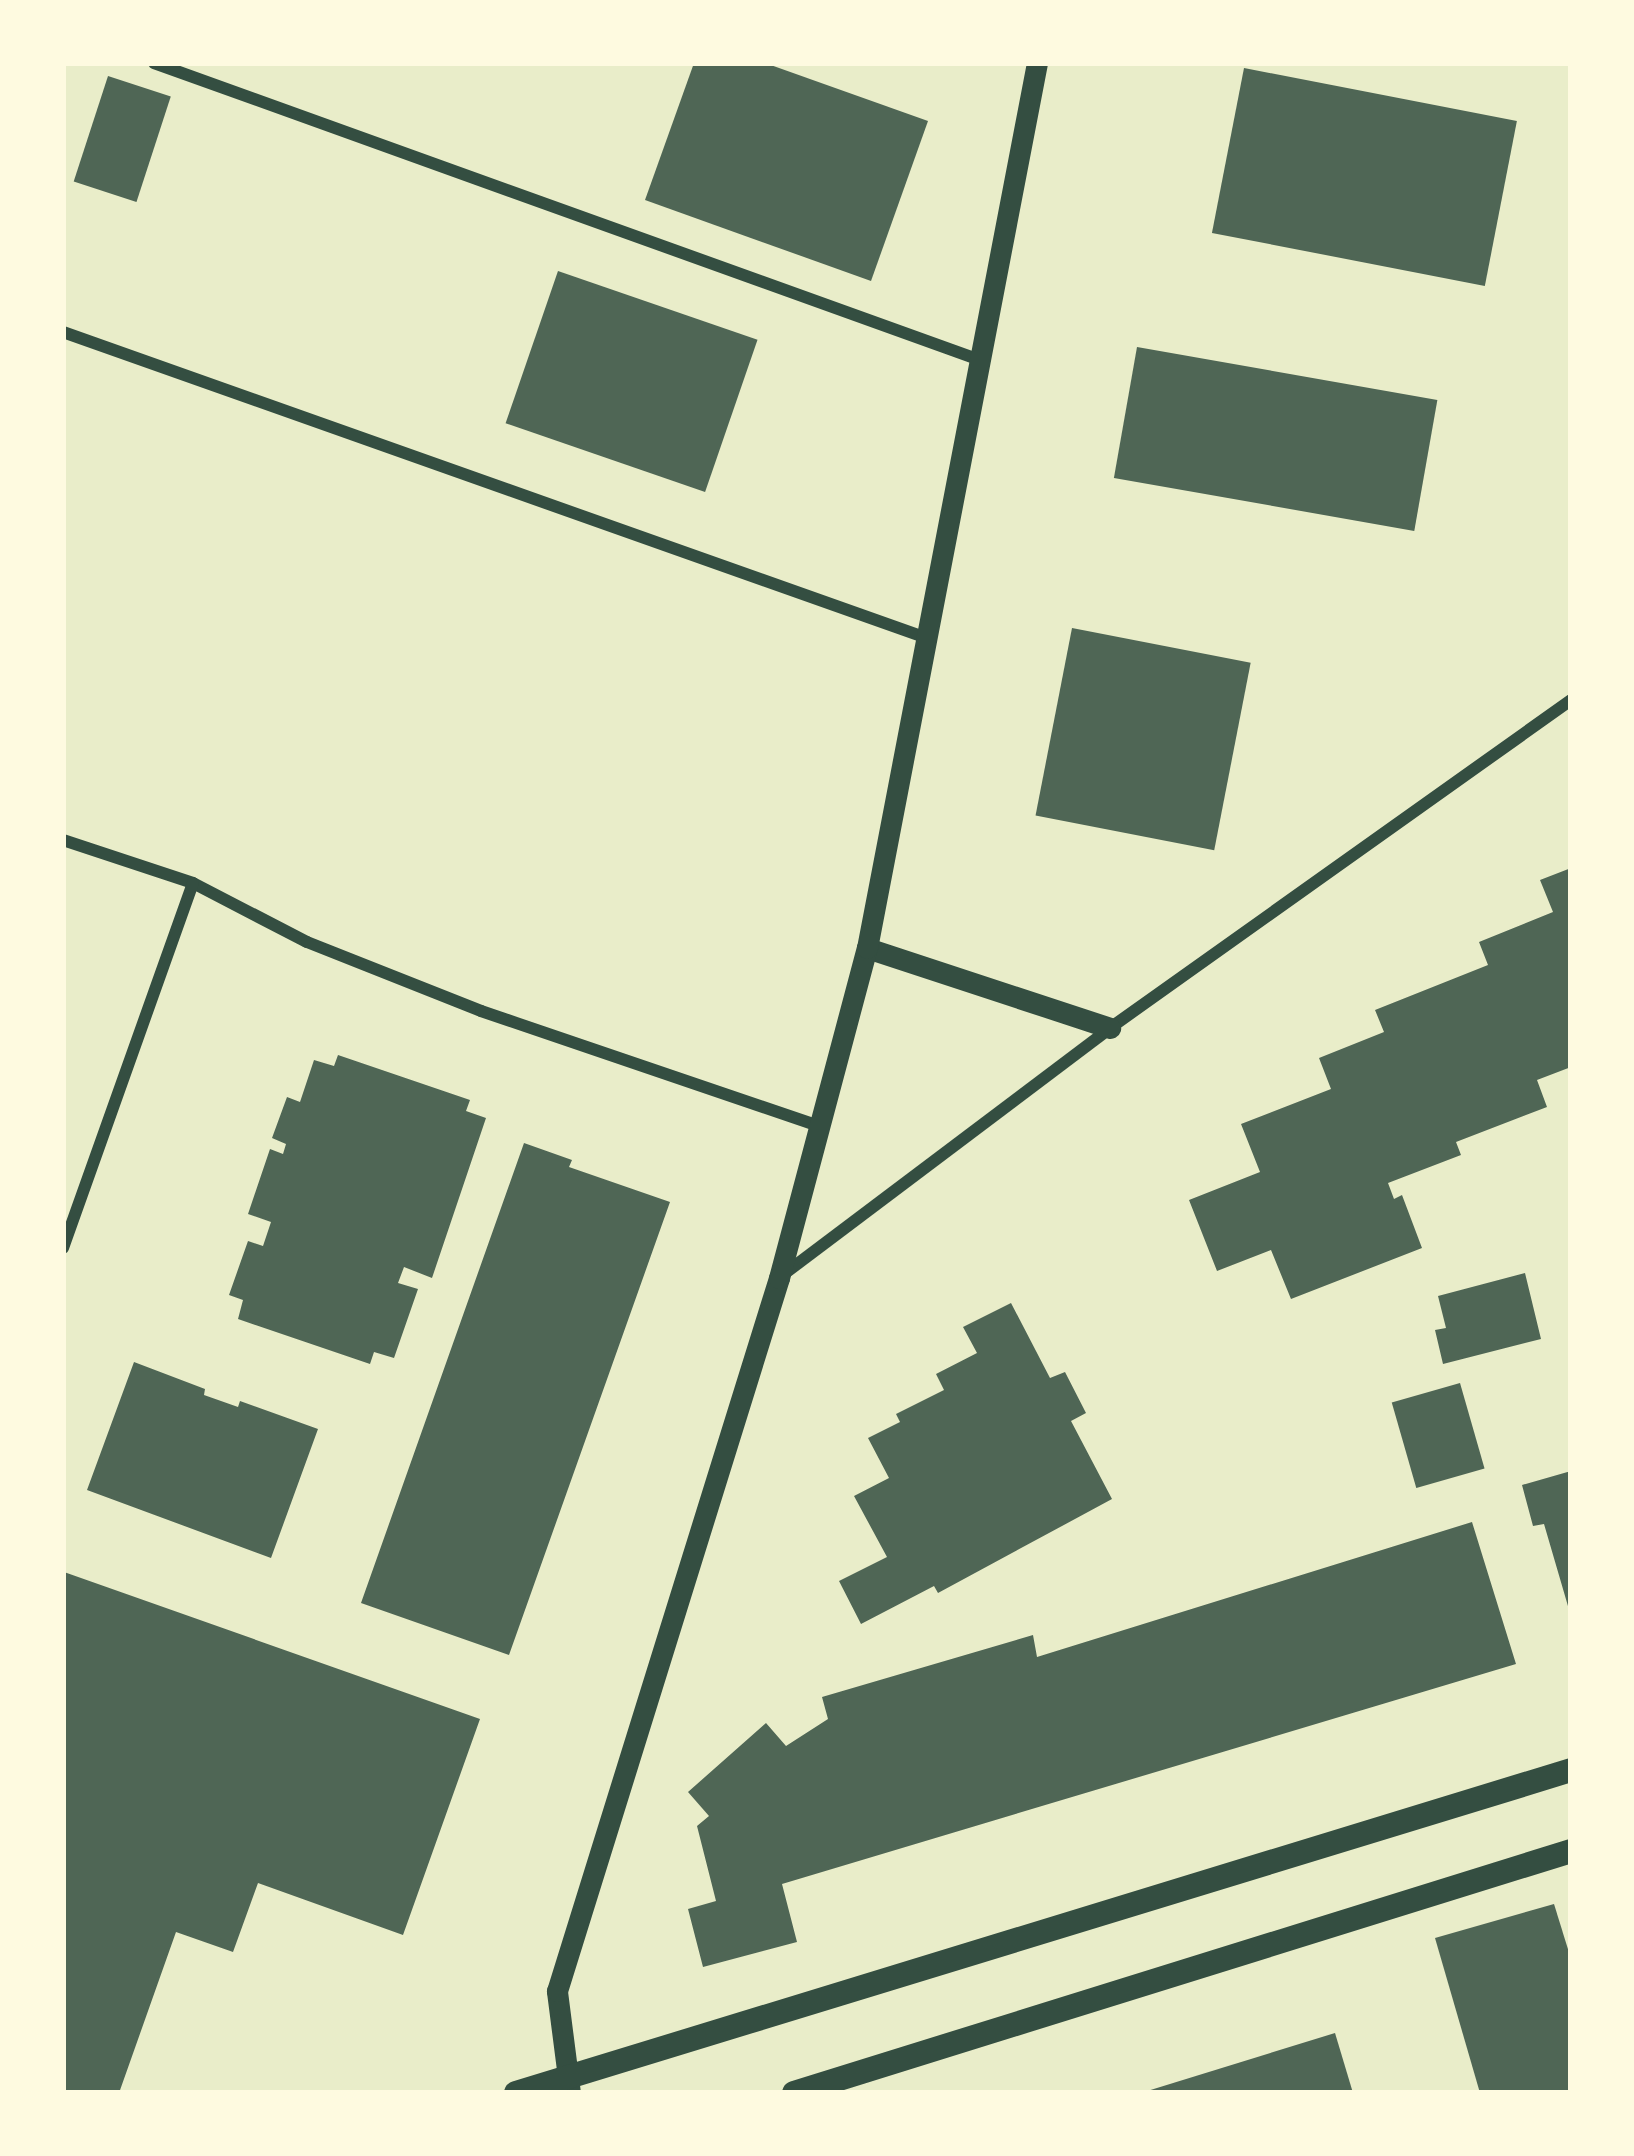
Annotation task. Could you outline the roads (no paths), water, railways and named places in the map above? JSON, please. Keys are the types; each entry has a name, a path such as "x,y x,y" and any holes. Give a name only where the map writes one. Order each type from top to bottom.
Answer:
{"main road":[{"path":"516,2093 567,2085 1571,1770"},
{"path":"794,2093 1571,1851"}],"street":[{"path":"154,63 977,358"},
{"path":"567,2085 557,1991 779,1278 867,948 1037,63"},
{"path":"63,332 924,637"},
{"path":"779,1278 1110,1028 1571,700"},
{"path":"63,839 193,883 307,941 482,1011 822,1127"},
{"path":"63,1248 193,883"},
{"path":"867,948 1110,1028"}]}
